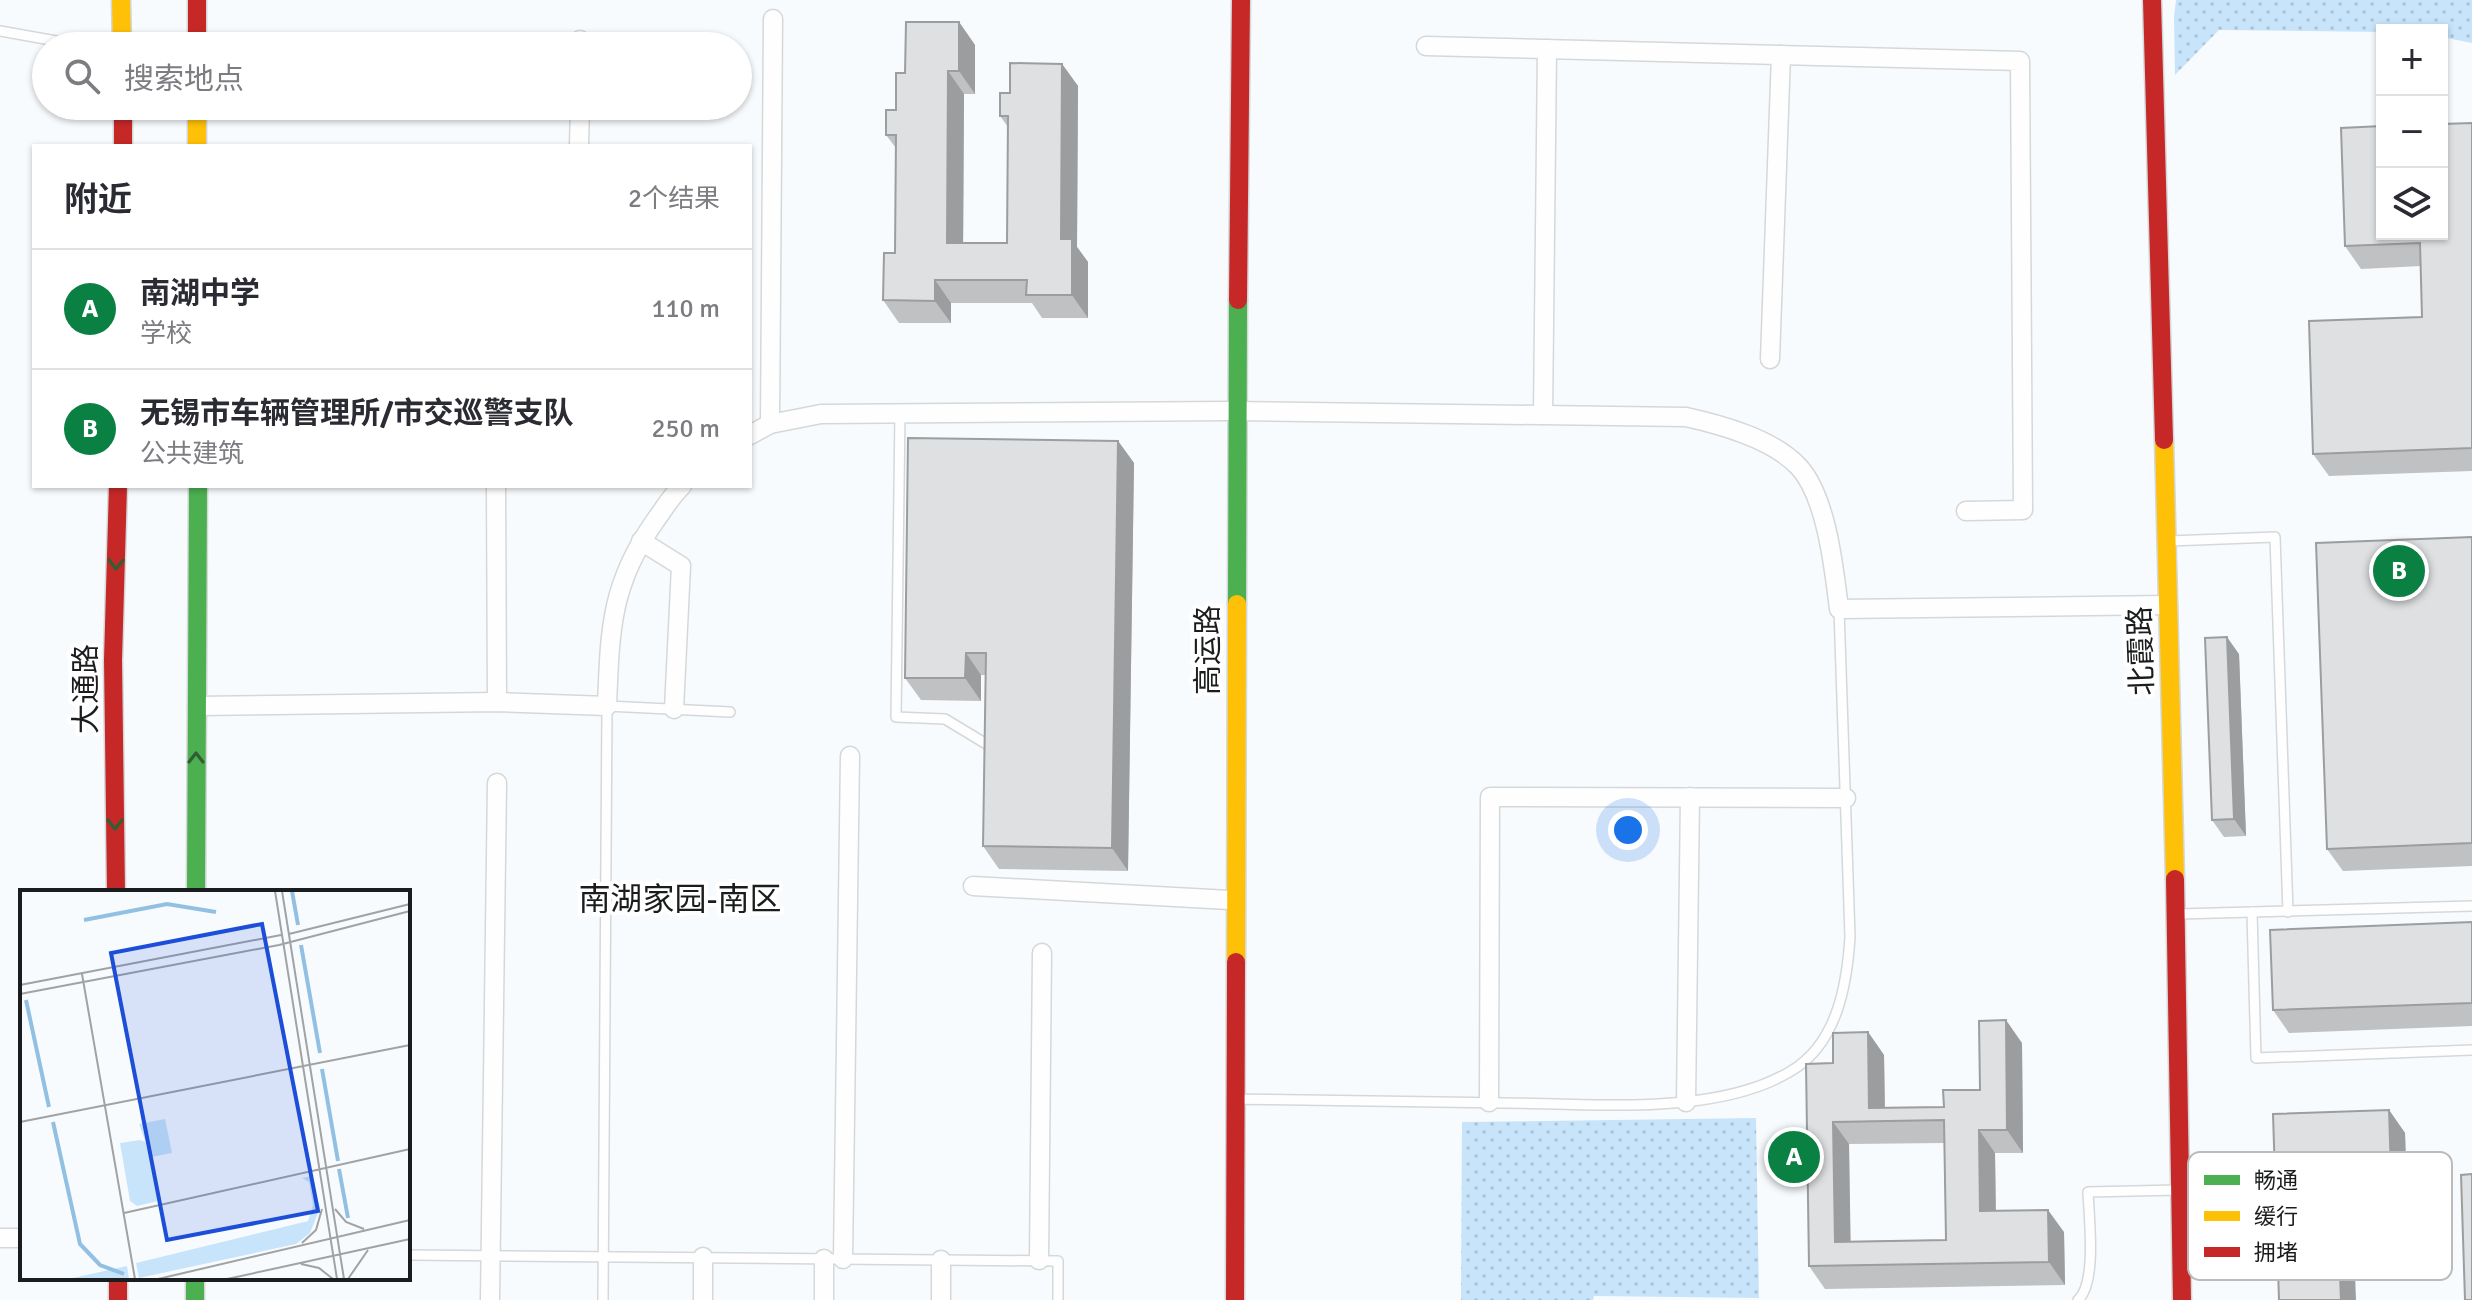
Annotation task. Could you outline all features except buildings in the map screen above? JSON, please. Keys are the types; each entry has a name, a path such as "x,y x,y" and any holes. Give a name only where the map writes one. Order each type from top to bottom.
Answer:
{"street":[{"path":"121,0 122,32"},
{"path":"197,0 197,32"},
{"name":"高运路","path":"1226,1300 1231,1099 1233,0"},
{"name":"高运路","path":"1235,1300 1229,900 1233,411 1241,0"},
{"name":"北霞路","path":"2143,0 2176,1190 2182,1300"},
{"name":"北霞路","path":"2152,0 2166,541 2162,605 2176,914 2173,1300"},
{"path":"770,424 773,19"},
{"path":"1426,46 2020,61 2023,510 1966,511"},
{"path":"1543,415 1547,49"},
{"path":"1770,359 1781,55"},
{"path":"123,120 123,144"},
{"path":"197,120 197,144"},
{"path":"579,144 580,120"},
{"path":"752,434 770,424 821,414 1233,411 1686,417 1725,425 1766,443 1799,467 1819,503 1831,547 1839,609 2162,605"},
{"name":"大通路","path":"116,890 113,660 118,488"},
{"path":"196,890 198,488"},
{"path":"496,488 497,702"},
{"path":"197,706 497,702 607,706 610,638 618,591 641,541 681,488"},
{"path":"641,541 681,566 674,709"},
{"path":"824,1300 834,1259 850,756"},
{"path":"490,1300 497,783"},
{"path":"1489,1102 1490,797 1846,798"},
{"path":"1686,1102 1690,797"},
{"path":"973,886 1229,900"},
{"path":"1039,1260 1042,953"},
{"path":"703,1257 703,1300"},
{"path":"941,1260 941,1300"}],"lane":[{"path":"0,31 32,37"},
{"path":"900,413 896,717 945,719 988,745"},
{"path":"2166,541 2275,537 2288,912"},
{"path":"1231,1099 1686,1102 1758,1088 1794,1070 1818,1046 1838,1012 1848,973 1850,937 1839,609"},
{"path":"603,1300 607,706 730,712"},
{"path":"2176,914 2472,906"},
{"path":"2252,912 2256,1058 2472,1050"},
{"path":"2078,1300 2084,1295 2089,1277 2088,1192 2176,1190"},
{"path":"410,1255 1058,1261 1058,1300"}],"shaded area":[{"path":"2176,0 2472,0 2472,43 2448,38 2448,24 2376,24 2376,32 2219,30 2175,75"},
{"path":"1756,1118 1759,1298 1594,1296 1593,1300 1461,1300 1462,1122"}],"traffic: fast":[{"path":"1237,604 1238,300"},
{"path":"196,890 198,488"},
{"path":"195,1280 195,1300"}],"traffic: slow":[{"path":"121,0 122,32"},
{"path":"197,120 197,144"},
{"path":"2164,440 2175,879"},
{"path":"1236,962 1237,604"}],"traffic: jam":[{"path":"197,0 197,32"},
{"path":"1238,300 1241,0"},
{"path":"2152,0 2164,440"},
{"path":"123,120 123,144"},
{"path":"116,890 113,660 118,488"},
{"path":"2175,879 2182,1300"},
{"path":"1235,1300 1236,962"},
{"path":"118,1280 118,1300"}],"place":[{"name":"无锡市车辆管理所/市交巡警支队","path":"2399,571"},
{"name":"南湖中学","path":"1794,1157"}],"district":[{"name":"南湖家园-南区","path":"680,899"}]}
